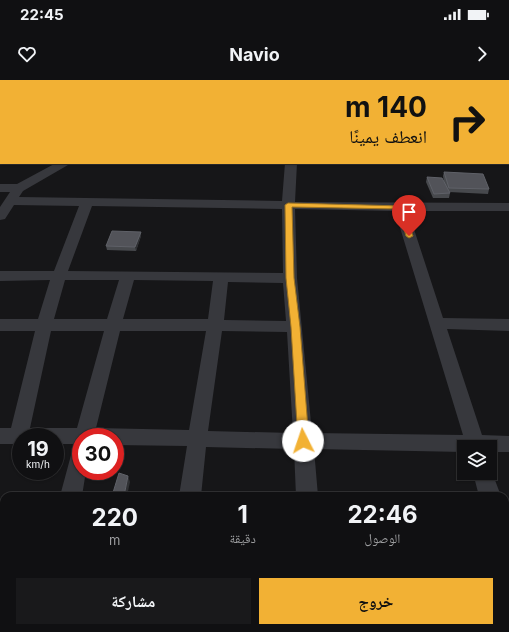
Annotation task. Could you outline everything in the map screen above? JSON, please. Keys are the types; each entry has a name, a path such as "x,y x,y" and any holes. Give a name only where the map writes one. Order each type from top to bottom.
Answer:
{"street":[{"path":"0,216 19,188 62,164"},
{"path":"291,164 288,205 290,278 307,492"},
{"path":"0,188 19,188"},
{"path":"9,201 400,207 509,207"},
{"path":"21,428 44,325 59,276 79,227 87,202"},
{"path":"400,207 473,440"},
{"path":"0,276 128,275 221,278 290,278"},
{"path":"86,428 112,326 128,275"},
{"path":"190,492 196,439 216,325 221,278"},
{"path":"437,323 509,325"},
{"path":"0,325 216,325 295,327"},
{"path":"0,436 12,436"},
{"path":"124,440 196,439 457,445"},
{"path":"497,444 509,444"},
{"path":"72,492 74,480"},
{"path":"485,480 489,492"}],"building":[{"path":"444,172 483,174 489,189 449,188"},
{"path":"427,177 442,178 450,193 434,194"},
{"path":"112,231 141,232 135,247 106,246"},
{"path":"124,475 128,476 125,492 113,492 117,480 124,480"}],"route":[{"path":"303,441 290,278 288,205 400,207 409,236"}]}
